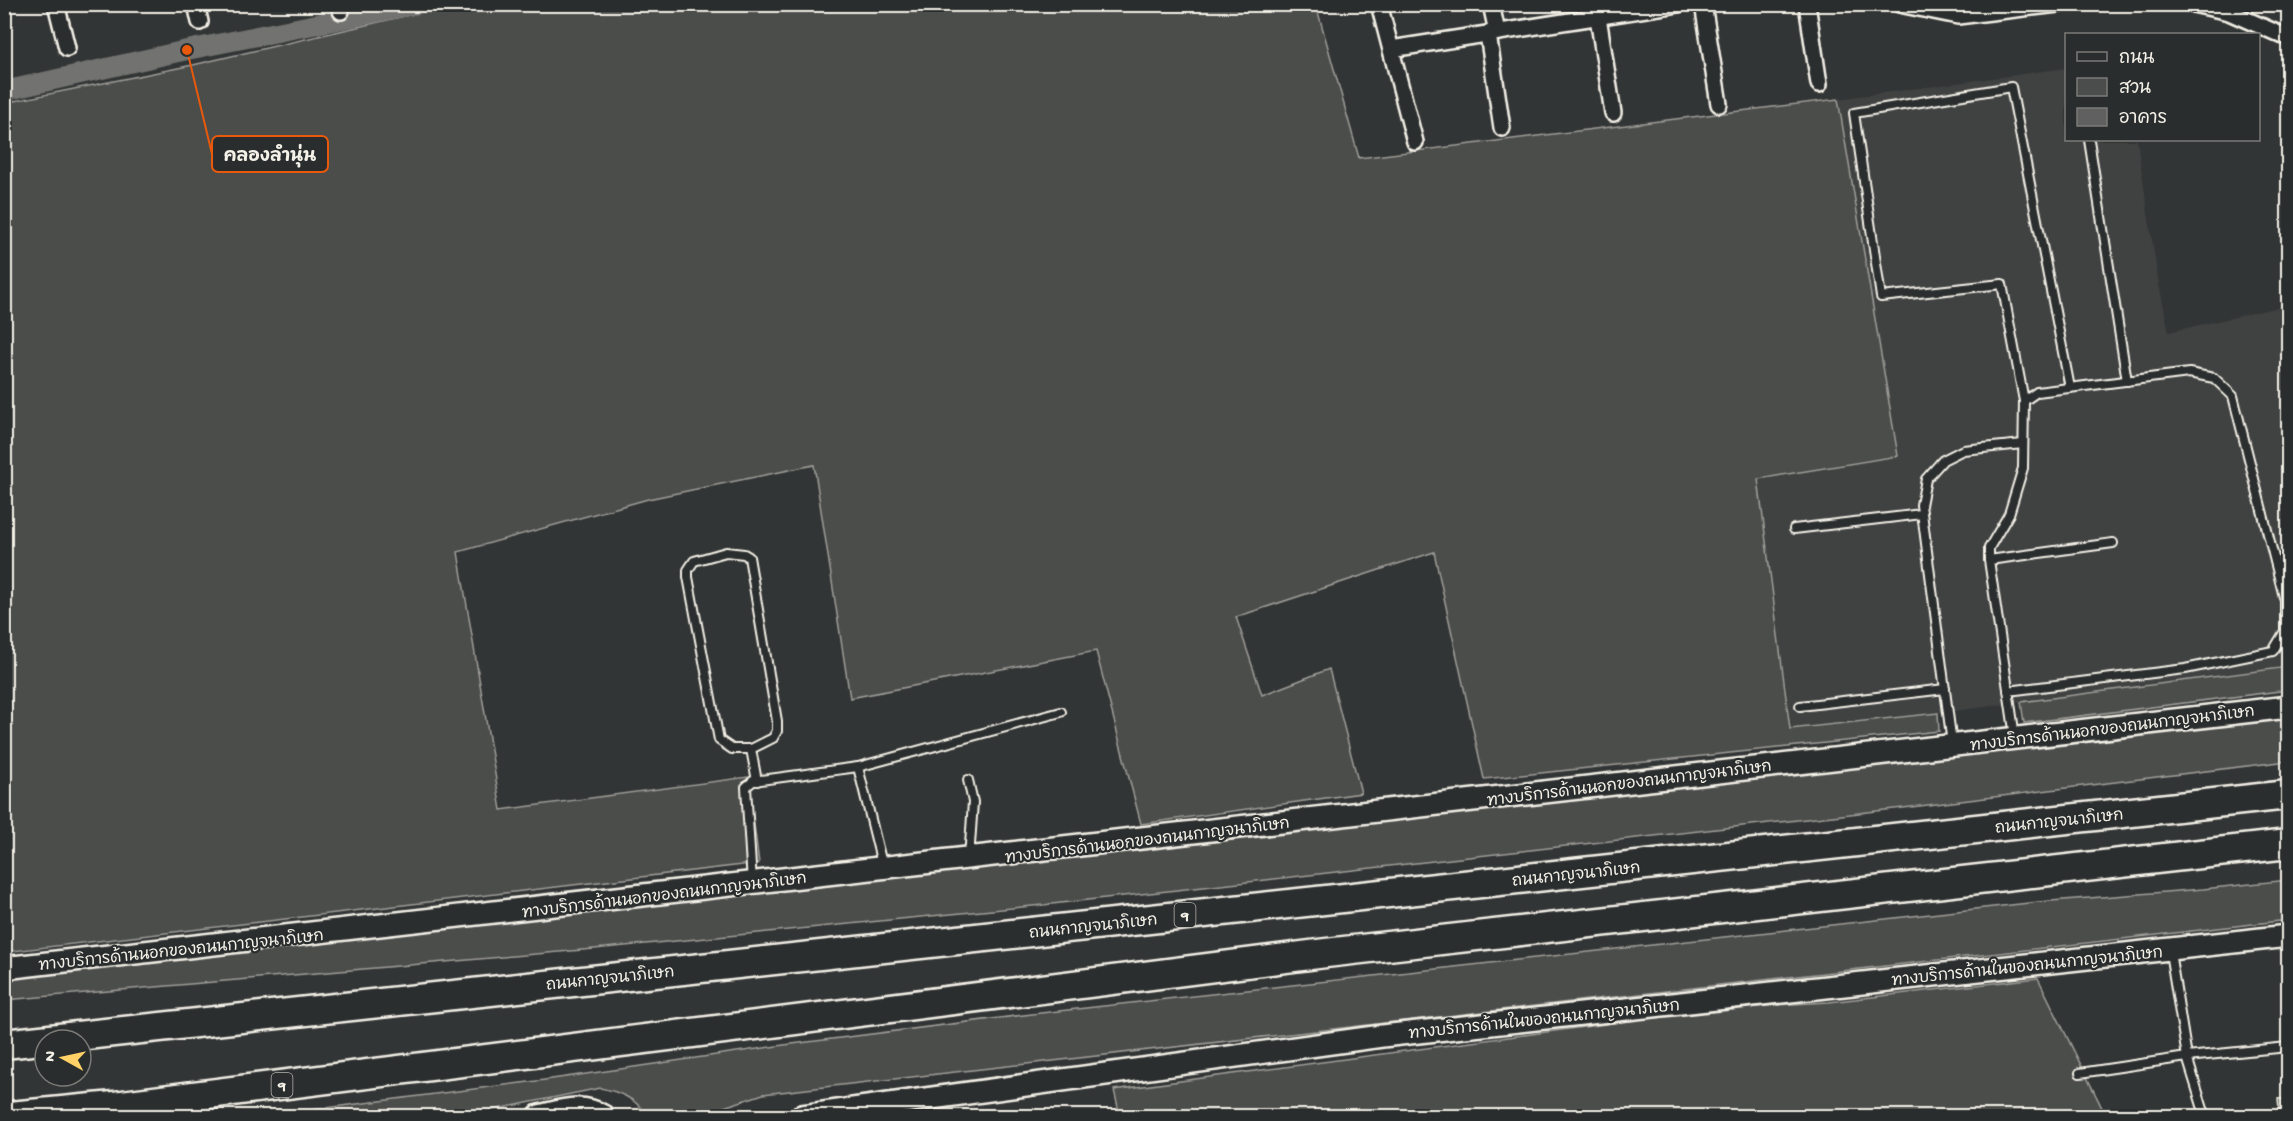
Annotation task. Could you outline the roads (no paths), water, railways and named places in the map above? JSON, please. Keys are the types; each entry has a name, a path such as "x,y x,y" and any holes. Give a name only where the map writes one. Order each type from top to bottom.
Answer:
{"highway":[{"name":"ถนนกาญจนาภิเษก","path":"93,1033 2289,795"},
{"name":"9","path":"10,1116 114,1106 1326,953 2289,844"},
{"path":"4,1036 33,1035"},
{"name":"ถนนกาญจนาภิเษก","path":"4,1044 33,1040"},
{"path":"69,1116 114,1106"}],"main road":[{"name":"ทางบริการด้านนอกของถนนกาญจนาภิเษก","path":"4,968 969,861 2289,707"},
{"name":"ทางบริการด้านในของถนนกาญจนาภิเษก","path":"802,1116 842,1114 1382,1036 2289,936"},
{"path":"539,1116 567,1109 592,1110 603,1116"}],"street":[{"path":"56,4 67,48"},
{"path":"196,4 200,22"},
{"path":"1379,4 1415,142"},
{"path":"1491,4 1502,128"},
{"path":"1391,49 1598,17 1613,9 1678,4"},
{"path":"1703,4 1719,105"},
{"path":"1807,4 1819,84"},
{"path":"1899,4 1946,9 1958,16 2058,4"},
{"path":"2193,4 2229,12 2289,38"},
{"path":"1598,17 1613,113"}],"lane":[{"path":"2015,738 1989,560 1989,548 2009,514 2023,468 2024,401 2002,284 1881,297 1854,112 2011,87 2070,388"},
{"path":"2089,141 2127,381"},
{"path":"2008,691 2185,669 2273,651 2284,631 2285,601 2233,396 2214,378 2189,373 2037,392 2024,401"},
{"path":"1953,746 1921,505 1926,480 1943,460 1963,450 2023,444"},
{"path":"1794,529 1922,514"},
{"path":"1989,560 2113,543"},
{"path":"726,552 744,554 749,557 777,721 777,731 773,738 751,749 732,749 719,740 687,577 694,561 726,552"},
{"path":"1800,706 1945,689"},
{"path":"752,884 746,787 757,781 858,767 1061,712"},
{"path":"751,749 757,781"},
{"path":"858,767 883,869"},
{"path":"968,780 973,802 969,861"},
{"path":"2170,949 2187,1057 2207,1116"},
{"path":"2080,1073 2187,1057 2289,1047"}],"waterway":[{"path":"4,91 187,50 418,4"}],"place":[{"name":"คลองลำนุ่น","path":"187,50"}]}
